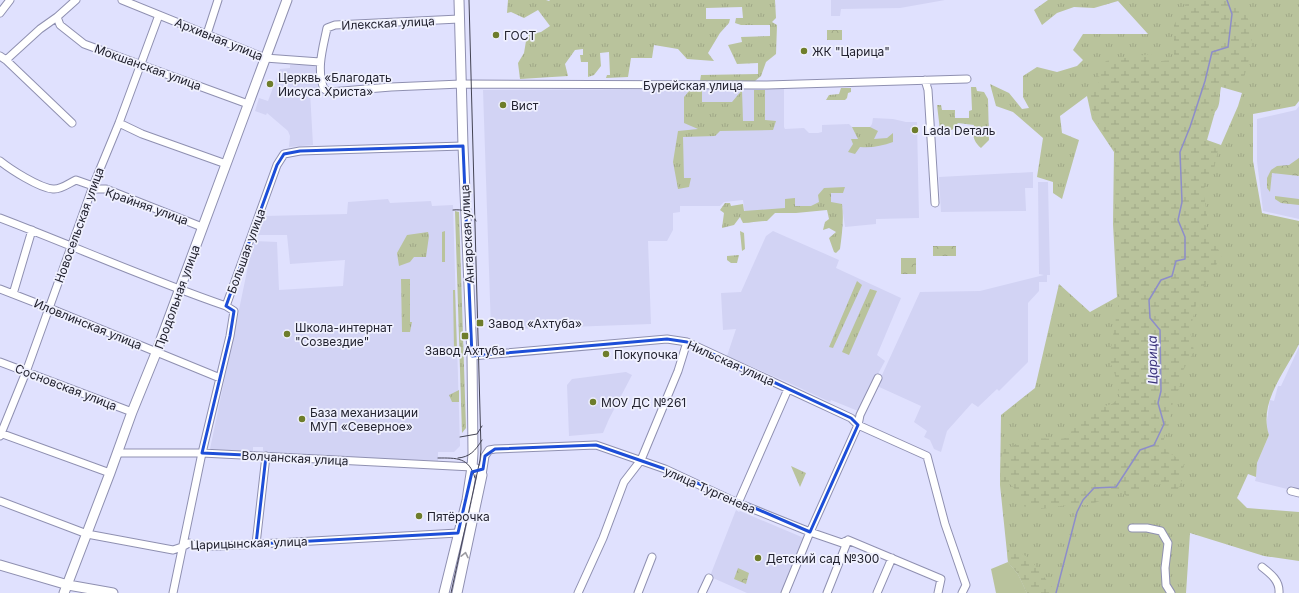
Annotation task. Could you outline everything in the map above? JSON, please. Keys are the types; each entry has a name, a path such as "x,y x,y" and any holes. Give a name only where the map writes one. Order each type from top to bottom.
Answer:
{"main road":[{"name":"Продольная улица","path":"66,589 132,412 156,353 287,0"},
{"name":"Ангарская улица","path":"457,593 479,470 473,436 472,356 463,146 459,0"},
{"name":"Ангарская улица","path":"444,593 467,500 479,470"},
{"path":"0,565 66,589 113,593"}],"street":[{"path":"0,13 10,0"},
{"path":"6,60 40,29 57,17 76,0"},
{"name":"Архивная улица","path":"122,0 265,58 320,62"},
{"path":"207,34 218,0"},
{"name":"Новосельская улица","path":"0,434 26,372 93,186 119,123 159,15"},
{"name":"Мокшанская улица","path":"57,17 60,25 84,44 248,104"},
{"name":"Илекская улица","path":"320,62 327,28 336,25 459,19"},
{"path":"0,56 6,60 72,124"},
{"path":"320,62 321,83 324,90 330,92 461,84"},
{"name":"Бурейская улица","path":"461,84 767,85 967,79"},
{"path":"925,80 928,90 935,203"},
{"path":"119,123 142,134 226,164"},
{"name":"Большая улица","path":"173,593 202,453 230,336 234,311 226,306 277,165 284,154 300,151 463,146"},
{"name":"Крайняя улица","path":"0,161 6,166 44,187 54,189 63,187 76,180 93,186 96,189 106,189 202,227"},
{"path":"0,218 72,245 179,290 226,306"},
{"path":"12,294 32,230"},
{"name":"Иловлинская улица","path":"0,289 220,378"},
{"name":"Нильская улица","path":"472,356 667,338 687,342 851,418 858,425 927,456 945,524 966,585 962,593"},
{"path":"578,593 603,538 624,482 641,460 678,371 687,342"},
{"name":"Сосновская улица","path":"0,362 132,412"},
{"path":"785,593 810,532 858,425 860,416 878,378"},
{"path":"738,503 788,389"},
{"path":"0,434 110,473"},
{"name":"улица Тургенева","path":"479,470 489,450 596,445 665,469 738,503 810,532 842,543 848,540 941,579 938,593"},
{"name":"Волчанская улица","path":"117,452 202,453 266,456 479,470"},
{"path":"256,544 266,456"},
{"path":"1291,491 1299,493"},
{"name":"Царицынская улица","path":"0,501 87,534 173,550 189,543 207,546 458,533"},
{"path":"1132,528 1147,528 1161,531 1168,543 1165,568 1166,585 1171,593"},
{"path":"827,593 848,540"},
{"path":"638,593 652,557"},
{"path":"877,593 892,558"},
{"path":"1262,567 1273,576 1280,587 1279,593"},
{"path":"702,593 709,578"}],"highlighted area":[{"path":"463,146 472,356 667,339 687,342 851,418 858,425 810,532 665,469 596,445 495,449 485,456 483,469 472,472 458,533 256,544 266,456 202,453 230,336 234,311 226,306 277,165 284,154 300,151"}],"shaded area":[{"path":"831,0 945,0 900,8 841,9 840,16 831,16"},
{"path":"290,65 314,65 317,70 318,91 310,92 313,145 289,147 290,136 288,131 267,113 266,115 255,111 259,98 268,101 280,69 290,68"},
{"path":"784,89 785,129 804,128 809,133 818,133 822,132 822,125 849,124 852,127 870,127 873,118 917,122 919,218 876,219 876,224 845,227 842,206 745,215 743,200 724,202 720,206 680,206 680,212 673,213 673,230 667,241 648,241 651,324 491,330 483,90"},
{"path":"1299,106 1299,219 1263,211 1257,161 1257,119 1296,110"},
{"path":"1033,172 1033,188 1025,188 1026,211 941,212 939,177"},
{"path":"1038,182 1048,182 1050,275 1047,275 1047,282 1039,282 1039,291 1028,303 1028,362 999,391 997,389 978,407 972,403 947,431 941,452 934,449 930,440 924,437 927,431 914,422 921,406 877,386 920,292 980,291 1044,275 1039,274"},
{"path":"388,199 390,203 431,201 432,206 453,205 460,446 454,452 438,452 438,461 266,453 266,451 263,451 263,447 253,447 253,452 210,449 251,252 255,241 277,242 279,290 343,286 345,260 290,264 287,235 258,235 265,216 347,214 348,202"},
{"path":"773,231 839,260 836,268 901,298 877,355 885,361 858,411 831,400 830,402 727,356 736,329 723,330 721,293 741,292 766,236"},
{"path":"1299,347 1299,492 1255,481 1257,463 1269,435 1266,426 1270,400 1274,401 1278,386 1281,386"},
{"name":"МОУ ДС №261","path":"626,372 632,375 603,433 569,436 567,385 572,379"},
{"name":"Детский сад №300","path":"736,510 804,538 784,593 747,593 710,576"}],"green space":[{"path":"508,0 775,0 776,18 772,22 777,25 776,54 766,62 761,76 755,81 700,81 701,75 758,74 758,63 737,64 728,45 742,42 741,37 770,36 770,25 741,25 735,23 736,18 743,18 742,7 706,8 706,19 730,19 729,23 720,33 708,53 714,61 687,59 678,49 654,45 652,58 631,58 628,77 606,78 607,75 610,75 609,52 600,53 601,66 594,75 588,77 588,62 581,62 580,55 583,55 583,49 575,50 565,64 568,76 520,79 518,63 524,53 527,35 541,32 550,26 538,10 524,18 511,12 507,13"},
{"path":"1048,0 1299,0 1299,101 1295,106 1253,114 1253,161 1262,213 1299,221 1299,344 1270,399 1267,411 1269,435 1257,463 1256,477 1248,474 1237,498 1247,508 1299,512 1299,561 1264,556 1190,533 1186,593 1027,593 1018,574 1008,562 1000,485 1001,415 1035,388 1059,284 1090,312 1117,297 1113,224 1114,152 1092,119 1087,96 1060,116 1062,133 1079,140 1062,199 1053,193 1053,182 1037,177 1043,138 1013,112 996,106 990,84 1009,93 1022,109 1029,108 1023,97 1023,76 1037,67 1057,72 1077,66 1083,60 1073,50 1083,34 1148,34 1118,1 1094,8 1074,7 1057,13 1042,25 1034,10","holes":["1221,87 1242,93 1221,145 1207,140 1215,112 1219,104"]},
{"path":"1188,0 1237,0 1247,16 1251,27 1252,36 1248,65 1239,91 1220,86 1205,140 1219,145 1213,174 1203,190 1207,215 1206,239 1214,243 1222,255 1198,296 1190,331 1194,351 1180,376 1179,389 1173,402 1169,424 1162,445 1168,452 1184,462 1182,480 1177,491 1170,492 1162,484 1145,486 1131,500 1123,493 1114,493 1113,499 1106,499 1088,505 1067,505 1041,509 1021,506 1013,487 1003,482 1000,485 1001,458 1004,449 1033,438 1067,438 1080,418 1100,407 1112,404 1120,397 1115,375 1109,359 1120,295 1114,224 1116,188 1115,151 1094,117 1089,95 1100,81 1098,70 1106,61 1150,54 1161,61 1174,60 1174,25"},
{"path":"827,30 842,30 842,40 827,40"},
{"path":"971,87 976,87 977,91 984,92 988,99 989,140 981,148 976,143 974,137 974,125 958,123 952,130 940,130 937,105 941,105 942,110 955,110 955,118 969,118 969,111 972,110"},
{"path":"841,88 851,88 851,92 848,93 845,100 826,100 829,95 839,94"},
{"path":"742,90 743,121 754,121 754,90 765,90 765,120 776,121 773,130 720,131 715,136 683,137 684,178 691,178 689,187 678,189 673,162 678,131 698,129 684,123 684,97 689,91 702,91 702,102 732,102"},
{"path":"852,127 870,127 878,131 874,139 887,138 893,133 893,142 885,145 860,147 855,154 848,152 853,144 851,139 858,139"},
{"path":"1299,158 1299,176 1272,173 1270,192 1267,188 1267,178 1271,170 1277,166 1289,165"},
{"path":"845,187 843,193 831,193 831,202 842,204 843,210 840,249 836,253 834,252 829,238 836,232 829,228 823,230 825,222 829,219 827,210 796,213 775,213 767,221 749,223 743,223 740,217 734,225 722,228 724,213 720,210 725,203 730,203 731,206 743,204 744,211 785,208 785,199 795,198 795,206 811,206 819,202 818,195 824,188"},
{"path":"1275,196 1299,199 1299,205 1281,203 1275,199"},
{"path":"455,211 459,212 466,428 462,433"},
{"path":"445,231 445,262 442,262 442,232"},
{"path":"740,231 744,233 745,249 742,251"},
{"path":"428,232 429,236 426,257 414,257 410,262 399,266 397,253 407,235"},
{"path":"933,246 956,246 956,256 933,256"},
{"path":"739,255 737,263 731,263 727,260 727,256"},
{"path":"901,258 916,258 916,274 901,274"},
{"path":"401,279 410,279 410,322 412,322 410,332 402,332"},
{"path":"857,281 862,285 833,348 829,347"},
{"path":"870,289 877,291 849,355 842,352"},
{"path":"453,290 455,290 457,351 454,350"},
{"path":"459,390 459,402 452,402 449,395"},
{"path":"791,466 806,473 800,487"},
{"path":"1007,545 1029,558 1052,587 1059,593 1027,593 1018,574 1008,562"},
{"path":"1008,562 1018,574 1027,593 996,593 991,569"},
{"path":"738,568 749,573 746,584 734,579"}],"waterway":[{"name":"Царица","path":"1056,593 1077,512 1083,500 1094,488 1116,487 1140,450 1154,445 1164,424 1158,403 1161,391 1160,330 1150,318 1149,300 1161,280 1172,276 1176,261 1185,259 1185,237 1178,220 1182,202 1180,152 1205,81 1212,52 1228,47 1232,14 1227,0"}],"tram line":[{"path":"451,593 480,460 481,449 469,0"},
{"path":"453,210 466,211 472,215 476,221"},
{"path":"460,437 477,434 482,426"},
{"path":"458,458 472,453 482,440"},
{"path":"438,458 451,458 466,462 475,478"}],"place":[{"name":"ГОСТ","path":"496,35"},
{"name":"ЖК \"Царица\"","path":"804,51"},
{"name":"Церквь «Благодать Иисуса Христа»","path":"270,84"},
{"name":"Вист","path":"503,105"},
{"name":"Lada Dеталь","path":"915,130"},
{"name":"Завод «Ахтуба»","path":"480,323"},
{"name":"Школа-интернат \"Созвездие\"","path":"287,334"},
{"name":"Завод Ахтуба","path":"465,336"},
{"name":"Покупочка","path":"606,354"},
{"name":"МОУ ДС №261","path":"593,402"},
{"name":"База механизации МУП «Северное»","path":"302,419"},
{"name":"Пятёрочка","path":"419,516"},
{"name":"Детский сад №300","path":"758,558"}]}
